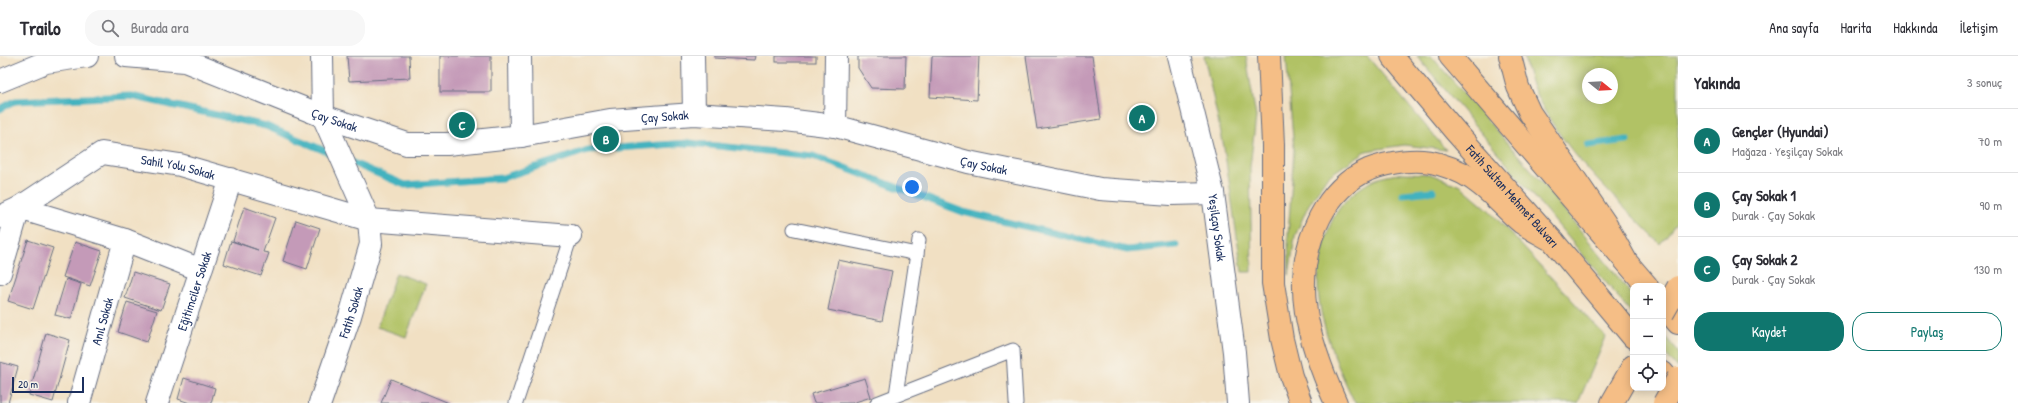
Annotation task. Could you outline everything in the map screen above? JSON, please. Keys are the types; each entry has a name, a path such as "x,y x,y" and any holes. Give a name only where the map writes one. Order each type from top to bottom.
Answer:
{"main road":[{"path":"1269,56 1274,145 1273,284 1282,339 1291,376 1300,403"},
{"name":"Fatih Sultan Mehmet Bulvarı","path":"1392,56 1455,131 1553,241 1630,333"},
{"path":"1450,56 1644,283"},
{"path":"1510,56 1518,87 1530,113 1605,223 1625,260"},
{"path":"1336,403 1323,375 1312,341 1304,304 1303,277 1308,249 1316,225 1328,202 1342,185 1358,175 1376,167 1395,163 1418,161 1438,163 1460,172 1481,185 1522,222 1553,241"},
{"path":"1666,308 1678,287"},
{"path":"1666,309 1678,323"},
{"path":"1612,403 1630,371"},
{"path":"1666,377 1678,391"},
{"path":"1664,403 1678,378"}],"street":[{"path":"0,81 46,59 87,56"},
{"name":"Çay Sokak","path":"126,56 185,59 323,116 407,144 447,144 521,136 610,120 694,114 786,120 834,126 968,162 1100,189 1172,194 1213,193"},
{"path":"322,56 323,116"},
{"path":"520,56 521,136"},
{"path":"693,56 694,114"},
{"path":"834,126 836,56"},
{"name":"Yeşilçay Sokak","path":"1179,56 1213,193 1234,352 1238,403"},
{"name":"Fatih Sokak","path":"320,403 350,316 371,244 369,220 323,116"},
{"name":"Sahil Yolu Sokak","path":"9,212 102,153 180,165 369,220 571,236"},
{"name":"Eğitimciler Sokak","path":"157,403 231,179"},
{"path":"0,273 9,212 125,240 201,270"},
{"name":"Anıl Sokak","path":"79,403 125,240"}],"lane":[{"path":"794,229 917,254"},
{"path":"516,403 571,236"},
{"path":"896,396 919,240"},
{"path":"877,403 1013,350 1016,403"}],"green space":[{"path":"1204,56 1246,56 1256,117 1250,167 1252,272 1242,272 1224,147"},
{"path":"1286,56 1367,56 1446,150 1404,145 1366,151 1327,177 1308,206 1295,236 1289,275 1288,236 1294,150"},
{"path":"1417,56 1431,56 1540,180 1630,292 1630,311"},
{"path":"1524,56 1678,56 1678,221 1660,244 1578,158 1559,134 1543,109 1531,83"},
{"path":"1403,173 1430,174 1461,186 1489,210 1606,337 1578,403 1355,403 1330,344 1321,312 1318,281 1323,251 1329,228 1334,218 1339,209 1354,193 1374,180"},
{"path":"396,273 426,284 406,337 377,327"},
{"path":"1666,338 1678,352 1678,369 1666,355"}],"building":[{"path":"347,56 409,56 410,78 349,81"},
{"path":"440,56 491,56 491,92 440,92"},
{"path":"715,56 755,56 754,60 714,58"},
{"path":"776,56 816,56 816,62 776,62"},
{"path":"858,56 906,56 905,89 871,88 858,68"},
{"path":"932,56 979,56 977,100 930,97"},
{"path":"1026,56 1092,56 1101,119 1037,129"},
{"path":"244,207 275,218 263,252 269,253 261,276 224,264 231,241 258,250 233,241"},
{"path":"296,220 320,228 307,269 283,261"},
{"path":"28,240 53,248 33,309 8,301"},
{"path":"75,242 102,251 90,286 63,277"},
{"path":"838,260 892,271 882,321 828,310"},
{"path":"133,272 170,284 161,310 125,298"},
{"path":"66,279 81,284 71,319 55,315"},
{"path":"127,302 157,311 147,342 118,332"},
{"path":"46,333 70,340 53,402 29,395"},
{"path":"0,362 18,367 8,403 0,403"},
{"path":"184,378 215,388 211,403 190,403 178,399"},
{"path":"865,378 871,397 852,403 814,403 811,394"},
{"path":"391,379 449,403 381,403"}],"waterway":[{"path":"0,109 15,101 131,96 266,126 335,155"},
{"path":"1588,145 1627,140"},
{"path":"348,161 405,185 502,178 588,150 689,143 813,156 963,212 1127,250 1176,245"},
{"path":"1403,194 1433,191"}],"place":[{"name":"Gençler (Hyundai)","path":"1142,118"},
{"name":"Çay Sokak 2","path":"462,125"},
{"name":"Çay Sokak 1","path":"606,139"}]}
